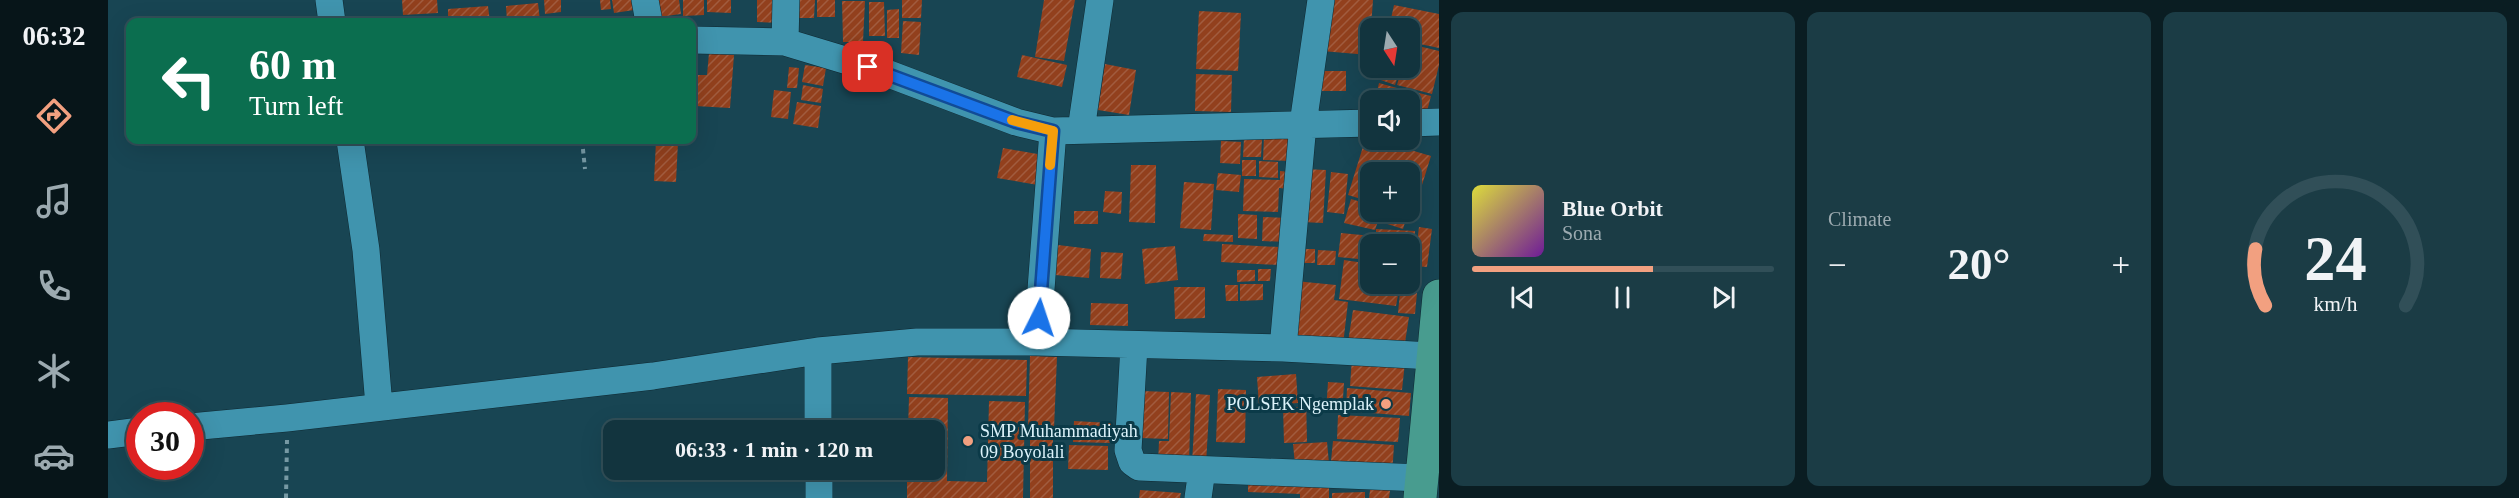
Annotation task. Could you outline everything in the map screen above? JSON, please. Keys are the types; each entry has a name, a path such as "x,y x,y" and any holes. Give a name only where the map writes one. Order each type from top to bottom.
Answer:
{"main road":[{"path":"1421,488 1439,296"}],"street":[{"path":"329,0 331,18"},
{"path":"645,0 648,18"},
{"path":"785,42 786,0"},
{"path":"1081,130 1100,0"},
{"path":"1284,348 1303,124 1321,0"},
{"path":"696,40 785,42 881,71 1016,122 1053,131 1360,123"},
{"path":"1420,123 1439,122"},
{"path":"1037,342 1053,131"},
{"path":"351,144 366,250 379,406"},
{"path":"204,426 653,376 818,351 917,342 1037,342 1284,348 1432,356"},
{"path":"1134,346 1128,450 1132,462 1139,467 1421,488"},
{"path":"818,351 818,420"},
{"path":"108,435 126,433"},
{"path":"1198,498 1202,470"},
{"path":"819,480 819,498"}],"path":[{"path":"582,144 585,170"},
{"path":"286,498 287,418"}],"building":[{"path":"402,0 437,0 438,13 403,15"},
{"path":"544,0 561,0 561,12 545,14"},
{"path":"600,0 610,0 611,9 601,10"},
{"path":"612,0 633,0 634,10 614,13"},
{"path":"658,0 679,0 681,14 659,17"},
{"path":"683,0 704,0 704,15 683,16"},
{"path":"707,0 731,0 731,13 707,12"},
{"path":"757,0 781,0 781,23 757,22"},
{"path":"788,0 815,0 814,18 787,18"},
{"path":"817,0 835,0 835,17 817,17"},
{"path":"902,0 922,0 921,18 902,18"},
{"path":"1044,0 1075,0 1064,61 1035,57"},
{"path":"1326,0 1373,0 1372,18 1360,18 1360,54 1322,51"},
{"path":"842,1 865,1 863,42 843,42"},
{"path":"869,2 884,2 885,36 869,36"},
{"path":"538,3 540,18 507,18 506,6"},
{"path":"1394,5 1439,14 1439,48 1420,44 1420,18 1391,18"},
{"path":"488,6 490,18 448,18 448,9"},
{"path":"899,9 899,38 887,38 887,10"},
{"path":"1199,11 1241,13 1238,71 1196,69"},
{"path":"903,21 921,22 919,55 901,53"},
{"path":"1420,46 1439,51 1439,65 1432,94 1397,85 1399,78 1420,78"},
{"path":"709,53 734,55 730,108 696,106 697,75 707,75"},
{"path":"1022,55 1067,65 1062,87 1017,77"},
{"path":"1105,64 1136,70 1129,115 1098,110"},
{"path":"805,65 826,68 823,86 802,82"},
{"path":"789,67 799,68 797,88 787,88"},
{"path":"1319,71 1346,71 1346,91 1319,91"},
{"path":"1196,74 1232,75 1231,112 1195,111"},
{"path":"1378,78 1397,78 1395,85"},
{"path":"1379,83 1397,88 1396,90 1377,90"},
{"path":"803,85 823,89 821,103 801,100"},
{"path":"774,90 791,92 788,119 771,117"},
{"path":"1420,93 1431,96 1425,119 1420,118"},
{"path":"797,102 821,106 818,128 793,124"},
{"path":"1264,136 1291,137 1290,161 1263,160"},
{"path":"1244,138 1262,139 1261,157 1243,157"},
{"path":"1221,141 1241,142 1240,164 1220,163"},
{"path":"656,144 678,144 676,182 654,181"},
{"path":"1003,148 1043,155 1038,185 997,178"},
{"path":"1362,150 1410,150 1431,156 1420,191 1420,162 1360,162 1360,199 1348,195"},
{"path":"1242,160 1256,160 1256,176 1242,176"},
{"path":"1259,161 1278,162 1278,178 1259,177"},
{"path":"1131,165 1156,165 1155,223 1129,222"},
{"path":"1304,169 1326,170 1323,223 1301,222"},
{"path":"1280,171 1290,172 1289,189 1279,188 1278,212 1243,211 1244,179 1280,180"},
{"path":"1331,172 1348,174 1344,214 1327,212"},
{"path":"1218,173 1241,175 1239,192 1216,190"},
{"path":"1184,182 1214,184 1211,230 1180,228"},
{"path":"1105,191 1122,192 1121,214 1103,212"},
{"path":"1351,199 1360,202 1360,222 1378,222 1375,230 1344,223"},
{"path":"1074,211 1098,211 1098,224 1074,224"},
{"path":"1238,214 1257,215 1257,239 1238,238"},
{"path":"1263,217 1288,218 1287,242 1262,241"},
{"path":"1381,222 1405,222 1403,229"},
{"path":"1419,227 1432,229 1427,267 1420,266 1420,234 1418,234"},
{"path":"1376,229 1415,231 1415,234 1376,234"},
{"path":"1341,233 1360,235 1360,259 1338,257"},
{"path":"1204,234 1233,235 1233,242 1203,241"},
{"path":"1222,244 1279,247 1279,265 1221,262"},
{"path":"1058,245 1091,249 1089,278 1055,275"},
{"path":"1175,246 1178,280 1145,284 1142,249"},
{"path":"1299,249 1315,249 1315,263 1299,263"},
{"path":"1318,250 1336,251 1335,265 1317,265"},
{"path":"1101,252 1123,253 1121,279 1100,278"},
{"path":"1344,260 1360,262 1360,294 1398,294 1396,306 1339,299"},
{"path":"1258,269 1271,269 1270,281 1258,281"},
{"path":"1237,270 1255,270 1255,281 1237,282"},
{"path":"1295,281 1336,285 1334,300 1348,302 1343,345 1288,339"},
{"path":"1240,284 1263,284 1263,300 1240,301"},
{"path":"1225,285 1238,285 1238,301 1226,301"},
{"path":"1174,287 1205,287 1205,318 1175,319"},
{"path":"1400,294 1417,294 1415,314 1398,313"},
{"path":"1091,303 1128,304 1128,326 1090,325"},
{"path":"1353,310 1409,317 1404,349 1348,342"},
{"path":"1030,356 1057,357 1054,429 1028,428"},
{"path":"908,357 1027,360 1026,396 907,394"},
{"path":"1352,358 1405,362 1402,390 1350,386"},
{"path":"1296,374 1298,403 1259,406 1257,377"},
{"path":"1328,382 1344,383 1342,413 1326,411"},
{"path":"1347,388 1411,393 1409,416 1346,411"},
{"path":"1218,389 1246,390 1245,443 1216,442"},
{"path":"1142,391 1169,392 1168,439 1141,438"},
{"path":"1171,392 1191,393 1189,465 1158,464 1159,441 1169,441"},
{"path":"1196,394 1210,395 1206,464 1192,463"},
{"path":"1299,395 1306,395 1307,442 1284,443 1283,407 1299,407"},
{"path":"909,397 948,398 947,481 987,482 989,401 1025,402 1023,498 907,498 907,480 945,480 945,420 908,420"},
{"path":"1338,415 1400,418 1398,442 1337,439"},
{"path":"1074,421 1111,423 1110,443 1073,442"},
{"path":"1030,432 1053,432 1053,498 1030,498"},
{"path":"1333,441 1394,445 1392,476 1330,471"},
{"path":"1327,442 1329,463 1295,465 1293,444"},
{"path":"1069,445 1108,446 1108,470 1068,469"},
{"path":"1248,476 1329,480 1329,498 1300,498 1300,494 1248,492"},
{"path":"1371,482 1391,484 1389,498 1369,498"},
{"path":"1140,490 1181,493 1180,498 1139,498"},
{"path":"1365,492 1365,498 1332,498 1332,493"}],"slow traffic":[{"path":"1012,120 1053,131 1050,165"}],"place":[{"name":"POLSEK Ngemplak","path":"1386,404"},
{"name":"SMP Muhammadiyah 09 Boyolali","path":"968,441"}],"route":[{"path":"868,67 1016,122 1053,131 1039,318"}]}
